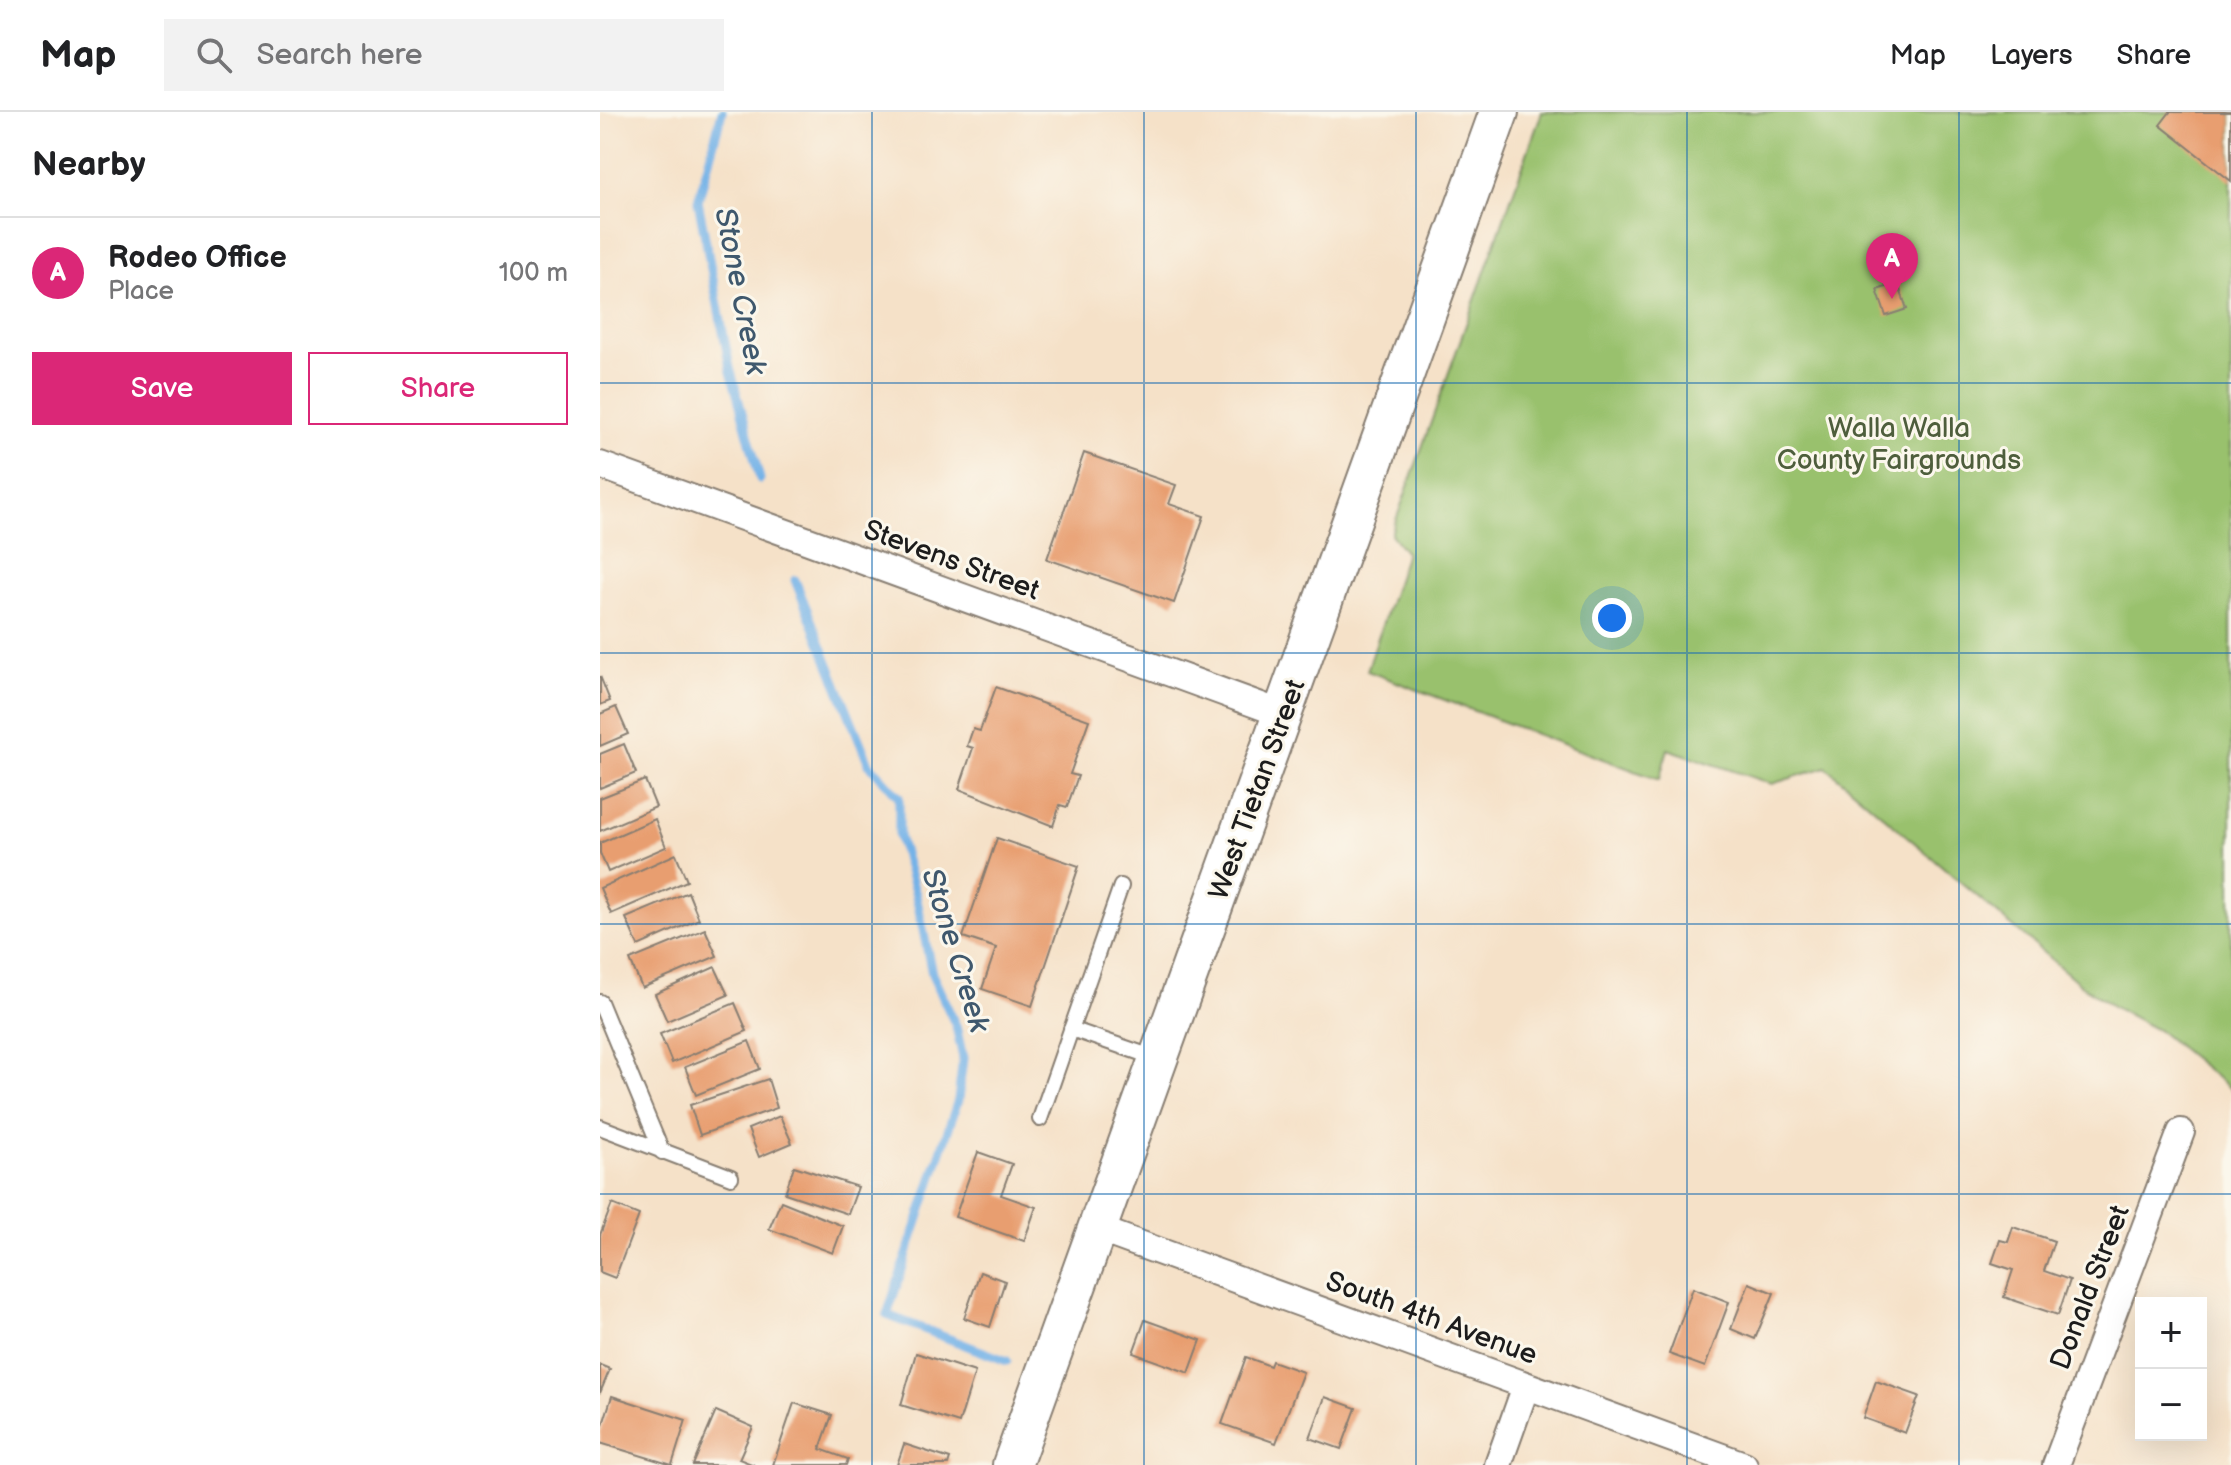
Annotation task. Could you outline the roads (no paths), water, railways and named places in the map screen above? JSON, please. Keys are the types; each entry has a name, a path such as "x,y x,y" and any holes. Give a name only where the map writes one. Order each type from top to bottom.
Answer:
{"main road":[{"name":"West Tietan Street","path":"1012,1465 1499,112"}],"street":[{"name":"Stevens Street","path":"600,465 1283,714"},
{"name":"Donald Street","path":"2056,1465 2181,1132"},
{"name":"South 4th Avenue","path":"1098,1229 1744,1465"},
{"path":"1498,1465 1526,1386"}],"lane":[{"path":"1040,1119 1121,886"},
{"path":"600,1002 662,1152"},
{"path":"1071,1029 1159,1060"},
{"path":"600,1127 731,1177"}],"waterway":[{"name":"Stone Creek","path":"722,112 698,201 730,368 760,479"},
{"name":"Stone Creek","path":"795,580 869,764 899,797 899,836 916,895 932,974 956,1026 963,1058 958,1100 887,1315 1007,1361"}],"place":[{"name":"Rodeo Office","path":"1892,299"}],"park label":[{"name":"Walla Walla County Fairgrounds","path":"1899,443"}]}
